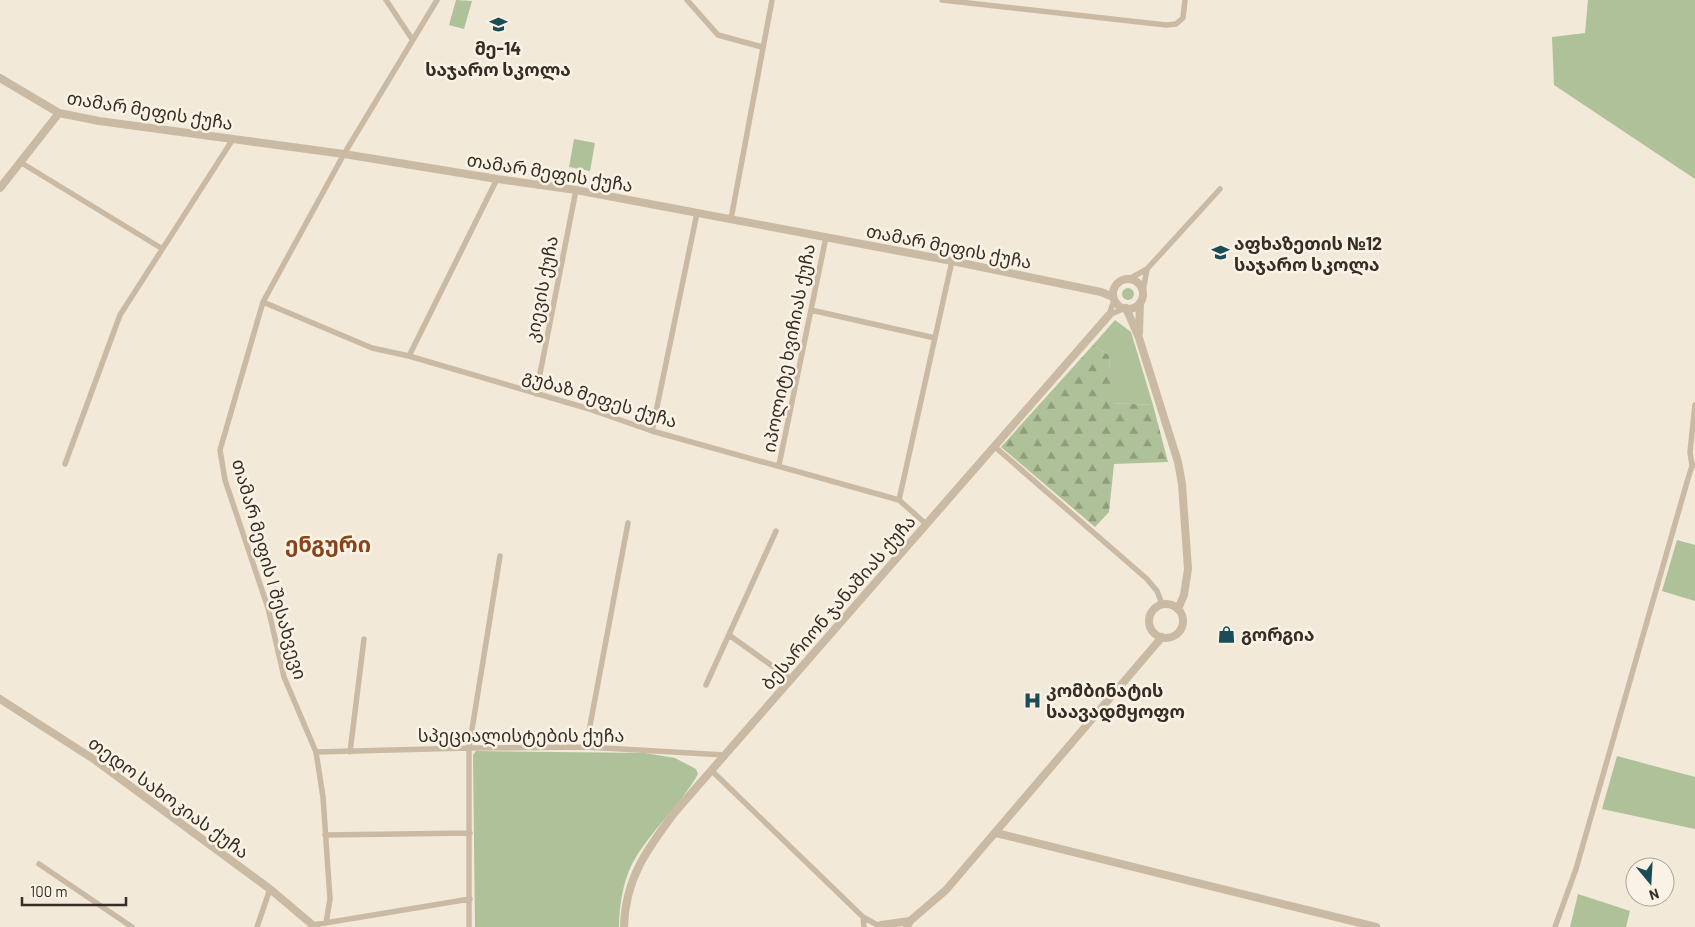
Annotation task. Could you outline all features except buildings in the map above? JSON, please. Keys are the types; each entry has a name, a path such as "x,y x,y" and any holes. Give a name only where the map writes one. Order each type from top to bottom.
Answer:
{"street":[{"path":"386,0 412,40"},
{"name":"თამარ მეფის I შესახვევი","path":"326,923 330,899 323,797 316,752 284,677 268,608 225,480 220,450 263,302 344,154 437,0"},
{"path":"687,0 718,35 762,47"},
{"path":"731,219 772,0"},
{"path":"942,0 1166,25 1176,24 1183,18 1185,0"},
{"name":"თამარ მეფის ქუჩა","path":"0,78 59,113 107,122 344,154 497,180 576,190 952,261 1101,292 1114,298"},
{"path":"0,188 59,113"},
{"path":"65,464 120,315 161,248 233,139"},
{"path":"20,162 161,248"},
{"path":"409,356 497,180"},
{"path":"1101,292 1147,269 1220,189"},
{"name":"კიევის ქუჩა","path":"536,394 576,190"},
{"path":"652,431 697,213"},
{"name":"იპოლიტე ხვიჩიას ქუჩა","path":"780,465 826,237"},
{"path":"899,500 952,261"},
{"path":"1139,338 1140,303 1147,269"},
{"path":"1129,279 1138,282 1142,291"},
{"path":"1109,315 1114,298 1114,289 1118,282"},
{"path":"1114,298 1125,308 1139,338 1178,462 1182,484 1188,569 1184,595 1178,609"},
{"name":"გუბაზ მეფეს ქუჩა","path":"263,302 372,348 409,356 652,431 780,465 899,500 926,524"},
{"path":"1109,315 1125,308 1134,307 1140,303"},
{"path":"811,310 935,338"},
{"name":"ბესარიონ ჯანაშიას ქუჩა","path":"624,927 631,882 646,851 675,812 1109,315"},
{"path":"1556,927 1576,869 1694,466 1690,452 1695,406"},
{"path":"995,447 1147,579 1157,591 1162,604"},
{"path":"586,748 628,523"},
{"path":"706,685 776,531"},
{"path":"469,927 469,748 500,556"},
{"path":"1162,604 1174,605 1178,609 1182,616 1182,627 1174,636 1162,637 1153,631 1149,621 1153,610 1162,604"},
{"path":"729,635 792,680"},
{"path":"712,770 863,917 881,926 908,924 946,890 1162,637"},
{"path":"350,752 364,639"},
{"name":"თედო სახოკიას ქუჩა","path":"0,699 95,760 270,889 314,926"},
{"name":"სპეციალისტების ქუჩა","path":"316,752 469,748 586,748 725,755"},
{"path":"325,835 470,833"},
{"path":"996,833 1376,927"},
{"path":"39,864 132,927"},
{"path":"257,927 270,889"},
{"path":"314,926 470,899"},
{"path":"863,917 864,927"}],"green space":[{"path":"456,0 472,1 464,29 449,25"},
{"path":"1588,0 1695,0 1695,179 1554,85 1552,37 1585,33"},
{"path":"574,139 595,143 590,171 569,167"},
{"path":"1128,288 1134,294 1128,300 1122,294"},
{"path":"1115,320 1131,332 1153,405 1111,403 1109,355 1093,345"},
{"path":"1093,345 1109,355 1112,403 1153,405 1168,462 1114,464 1109,512 1095,527 1001,447"},
{"path":"1677,540 1695,545 1695,601 1662,591"},
{"path":"476,751 645,753 675,758 696,769 698,774 691,786 647,841 632,864 622,895 619,927 475,927 473,755"},
{"path":"1617,756 1695,777 1695,829 1602,809"},
{"path":"1578,894 1630,911 1626,927 1570,927"}],"place":[{"name":"მე-14 საჯარო სკოლა","path":"498,25"},
{"name":"აფხაზეთის №12 საჯარო სკოლა","path":"1220,253"},
{"name":"გორგია","path":"1227,634"},
{"name":"კომბინატის საავადმყოფო","path":"1032,700"}],"district":[{"name":"ენგური","path":"328,543"}]}
